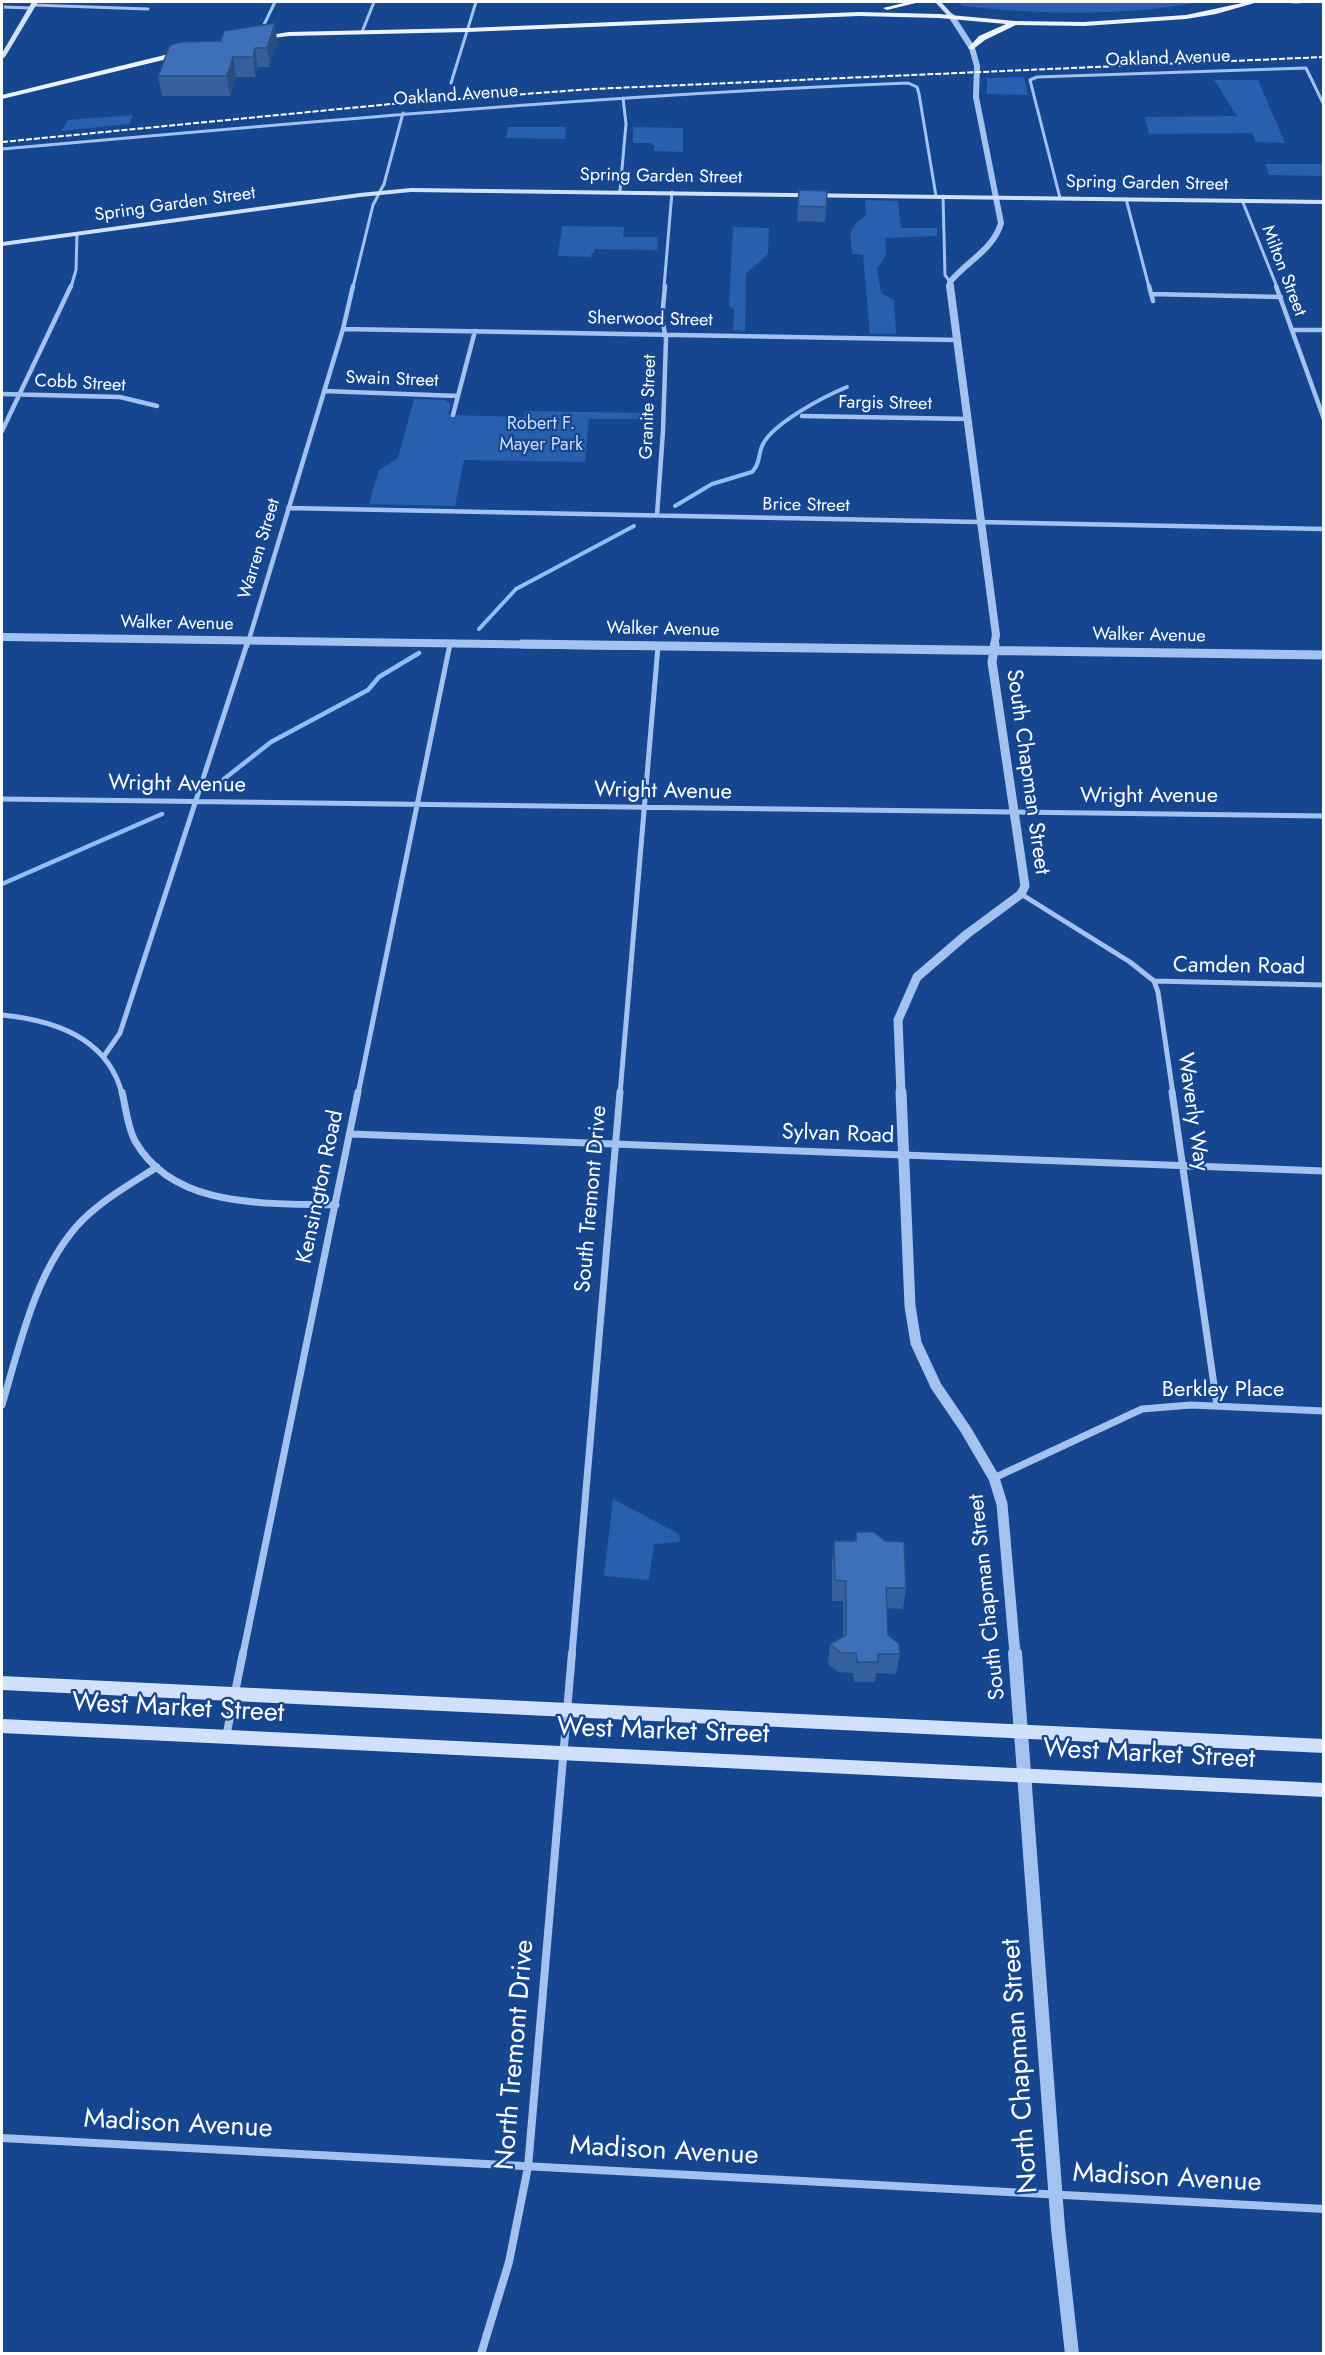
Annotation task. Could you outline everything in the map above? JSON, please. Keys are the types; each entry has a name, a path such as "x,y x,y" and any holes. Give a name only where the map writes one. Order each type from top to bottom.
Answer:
{"main road":[{"path":"859,14 916,2"},
{"path":"938,2 952,17"},
{"path":"948,2 952,17"},
{"path":"952,17 979,14 1095,17 1174,10 1219,2 1223,6 1208,10 1203,14"},
{"path":"249,39 362,32 467,30 859,14 952,17 1015,23 1084,24 1203,14 1254,2"},
{"path":"2,57 33,5"},
{"path":"972,48 988,35 1015,23"},
{"path":"2,97 195,50"},
{"path":"2,89 78,74 98,73"},
{"name":"Spring Garden Street","path":"2,244 380,192 438,189 1323,202"},
{"name":"West Market Street","path":"2,1683 1323,1746"},
{"name":"West Market Street","path":"2,1726 562,1755 774,1762 1323,1790"}],"street":[{"path":"260,37 262,27 275,2"},
{"path":"362,32 374,2"},
{"path":"451,83 476,2"},
{"path":"1293,2 1299,2"},
{"path":"2,7 33,5 148,9"},
{"path":"939,196 945,240 945,275 950,282 964,264 997,236 1001,223 976,97 977,66 972,48 952,17"},
{"name":"Oakland Avenue","path":"1060,198 1030,80 1037,77 1306,68 1323,105"},
{"name":"Oakland Avenue","path":"2,149 403,112 819,86 912,84 917,87 919,94 939,196"},
{"path":"620,191 626,124 622,98"},
{"name":"Warren Street","path":"104,1056 120,1033 248,642 343,329 373,206 384,184 403,112"},
{"name":"Granite Street","path":"657,515 666,339 662,318 672,192"},
{"path":"1126,199 1153,301"},
{"name":"Milton Street","path":"1242,200 1281,297 1323,419"},
{"path":"2,431 70,290 76,270 77,234"},
{"name":"South Chapman Street","path":"950,282 996,635 992,662 1025,886 1021,894 951,947 917,977 898,1020 910,1306 916,1343 936,1386 966,1430 994,1478 1002,1504 1025,1774"},
{"path":"1151,294 1281,297"},
{"name":"Sherwood Street","path":"343,329 958,340"},
{"path":"1292,330 1323,330"},
{"path":"453,415 475,331"},
{"name":"Swain Street","path":"324,391 458,396"},
{"name":"Cobb Street","path":"2,394 120,397 157,406"},
{"name":"Fargis Street","path":"802,416 968,419"},
{"name":"Brice Street","path":"288,508 1323,530"},
{"name":"Walker Avenue","path":"2,637 1323,655"},
{"name":"Kensington Road","path":"225,1737 351,1134 450,644"},
{"name":"South Tremont Drive","path":"562,1755 658,646"},
{"name":"Wright Avenue","path":"2,799 1323,816"},
{"path":"1021,894 1130,962 1154,981"},
{"name":"Camden Road","path":"1154,981 1323,985"},
{"name":"Waverly Way","path":"1154,981 1158,992 1184,1166 1217,1406"},
{"path":"2,1015 34,1020 76,1034 104,1056 120,1084 136,1143 157,1167 181,1182 224,1199 255,1203 336,1205"},
{"name":"Sylvan Road","path":"351,1134 1323,1171"},
{"path":"2,1405 46,1271 60,1246 93,1211 157,1167"},
{"name":"Berkley Place","path":"994,1478 1142,1409 1191,1405 1323,1411"},
{"name":"North Tremont Drive","path":"481,2354 506,2278 528,2167 562,1755"},
{"name":"North Chapman Street","path":"1025,1774 1056,2196 1071,2354"},
{"name":"Madison Avenue","path":"2,2138 1323,2209"}],"green space":[{"path":"957,2 1202,2 1142,10 1082,13 993,9 963,6"},
{"path":"1024,77 1028,95 987,94 987,78"},
{"path":"1214,80 1258,80 1285,143 1256,142 1252,133 1149,134 1145,117 1237,116"},
{"path":"133,115 129,124 61,131 68,120"},
{"path":"508,127 566,127 565,139 506,138"},
{"path":"633,127 683,128 683,152 654,151 654,146 650,143 633,143"},
{"path":"1265,164 1323,164 1323,176 1269,175"},
{"path":"865,200 898,201 901,228 937,228 937,236 885,238 886,255 877,269 881,293 894,300 896,334 870,334 863,255 852,254 851,236 855,224 866,216"},
{"path":"562,226 624,227 623,237 658,237 657,250 595,249 590,257 558,256"},
{"path":"733,227 769,228 768,254 746,274 745,331 733,330 734,309 729,306"},
{"name":"Robert F. Mayer Park","path":"414,399 445,400 451,404 448,415 524,417 525,411 650,413 650,419 589,419 585,462 464,460 455,506 369,504 379,470 398,458"},
{"path":"613,1499 679,1534 680,1542 654,1544 649,1580 604,1576"}],"building":[{"path":"275,23 267,48 255,48 253,57 233,57 227,76 158,76 170,45 182,42 221,41 224,31"},
{"path":"799,190 827,191 826,207 798,206"},
{"path":"856,1532 874,1532 885,1541 904,1542 906,1588 886,1588 888,1635 899,1644 900,1654 878,1654 878,1662 857,1662 856,1653 841,1653 830,1644 846,1635 846,1581 835,1580 834,1541 856,1541"}],"waterway":[{"path":"675,506 712,484 752,472 758,463 762,446 776,429 813,404 847,387"},
{"path":"479,629 516,589 634,526"},
{"path":"224,779 271,742 368,690 379,677 419,653"},
{"path":"2,884 162,814"}],"railway":[{"path":"2,142 391,104 592,89 1324,57"}]}
